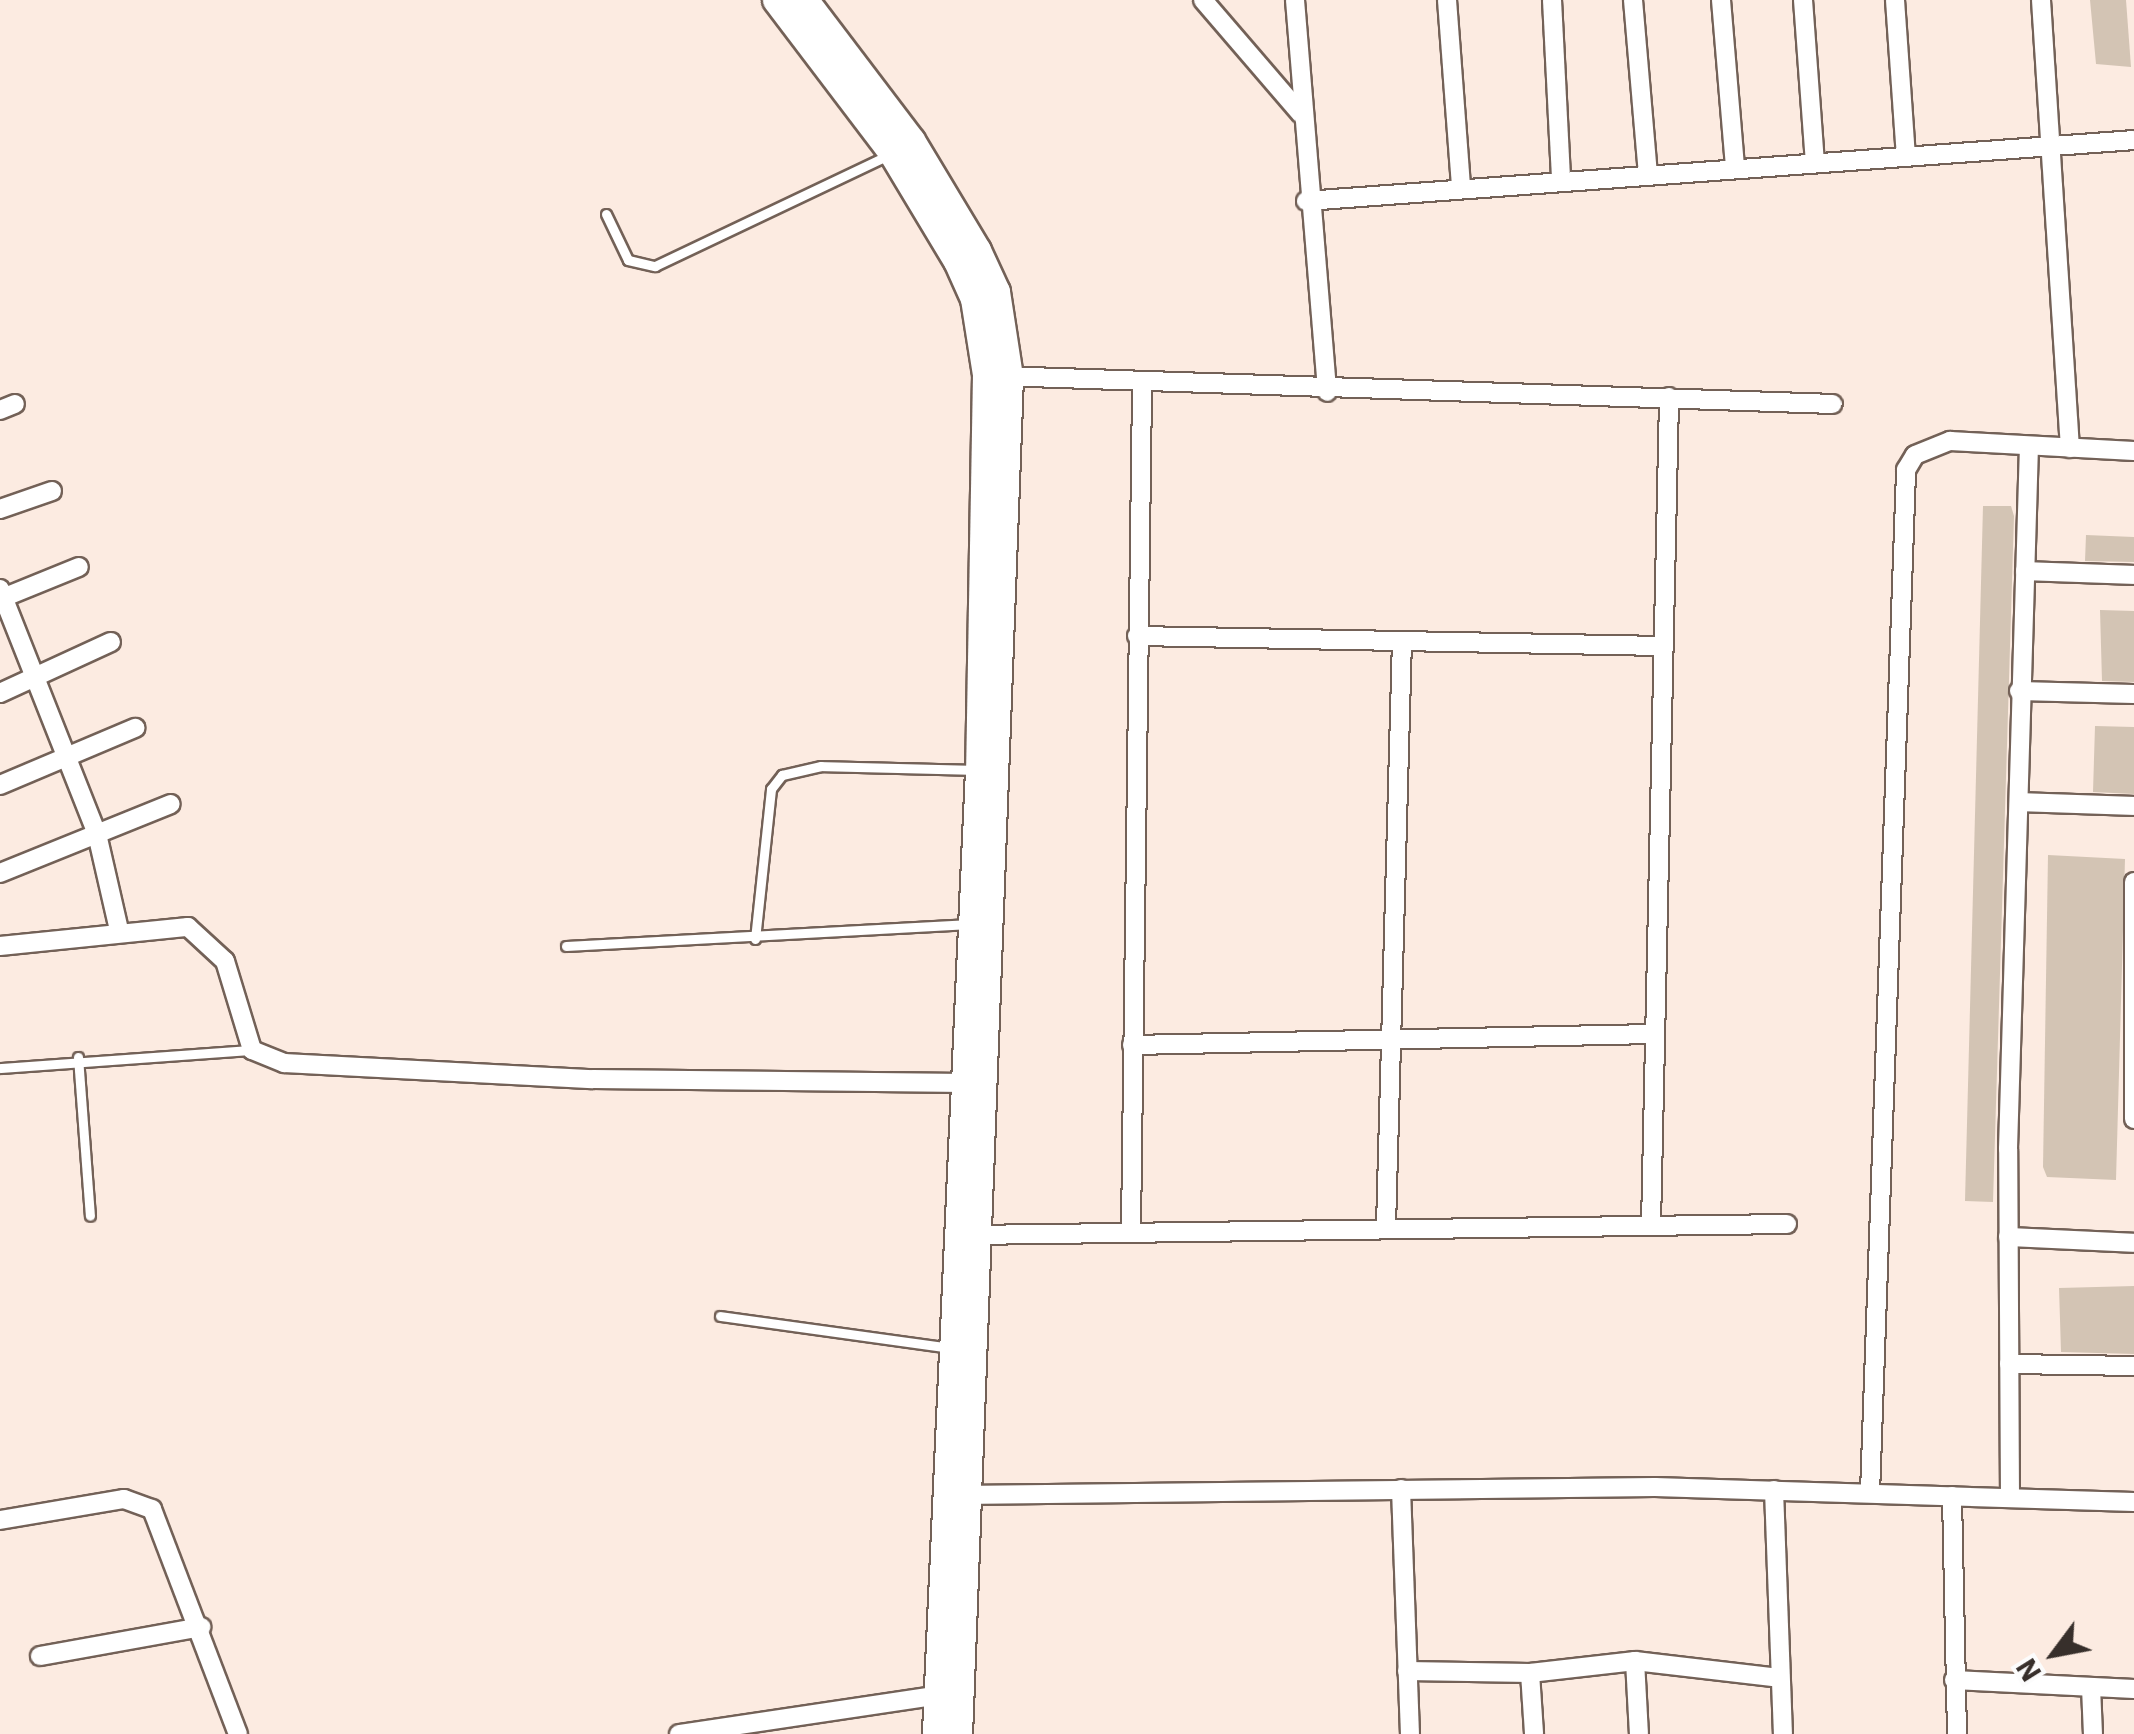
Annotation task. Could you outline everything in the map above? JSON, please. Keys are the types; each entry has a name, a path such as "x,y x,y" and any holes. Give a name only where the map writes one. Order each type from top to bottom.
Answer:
{"main road":[{"path":"777,0 893,153 975,299 998,376"},
{"path":"804,0 910,141 977,251 996,292 998,376 990,771 958,1495 937,1734"},
{"path":"958,1734 954,1349 970,1235 966,1083 973,924 990,771"}],"street":[{"path":"1203,0 1302,114"},
{"path":"1295,0 1306,200 1327,392"},
{"path":"1447,0 1461,188"},
{"path":"1552,0 1562,179"},
{"path":"1632,0 1648,174"},
{"path":"1721,0 1735,168"},
{"path":"1804,0 1815,163"},
{"path":"1896,0 1906,157"},
{"path":"2042,0 2070,448"},
{"path":"1306,200 2134,140"},
{"path":"998,376 1142,388 1669,397 1833,404"},
{"path":"1131,1229 1142,388"},
{"path":"1651,1225 1669,397"},
{"path":"1870,1493 1900,492 1915,454 1932,444 2134,450"},
{"path":"2010,1498 2008,1237 2019,690 2029,446"},
{"path":"0,509 52,491"},
{"path":"79,567 1,595 68,755 96,834 118,930"},
{"path":"2025,571 2134,575"},
{"path":"1137,636 1662,646"},
{"path":"1386,1227 1402,640"},
{"path":"0,692 111,642"},
{"path":"2019,690 2134,694"},
{"path":"0,785 135,728"},
{"path":"2019,802 2134,806"},
{"path":"0,873 171,804"},
{"path":"2134,882 2134,1120"},
{"path":"0,946 118,930 205,935 225,961 252,1050 284,1063 593,1080 966,1083"},
{"path":"1132,1045 1653,1034"},
{"path":"970,1235 1131,1229 1787,1224"},
{"path":"2008,1237 2134,1243"},
{"path":"2009,1364 2134,1366"},
{"path":"1401,1489 1410,1734"},
{"path":"958,1495 1401,1489 1774,1490 2134,1502"},
{"path":"1774,1490 1784,1734"},
{"path":"1952,1496 1957,1734"},
{"path":"0,1520 138,1500 163,1524 238,1734"},
{"path":"40,1656 201,1627"},
{"path":"1406,1671 1530,1673 1635,1661 1780,1678"},
{"path":"1635,1661 1639,1734"},
{"path":"1530,1673 1534,1734"},
{"path":"1954,1680 2134,1689"},
{"path":"2091,1687 2093,1734"},
{"path":"679,1734 938,1695"}],"lane":[{"path":"606,214 628,260 654,266 893,153"},
{"path":"755,940 771,789 782,775 821,766 990,771"},
{"path":"566,946 755,940 973,924"},
{"path":"0,1068 78,1058 252,1050"},
{"path":"78,1058 90,1216"},
{"path":"720,1316 954,1349"}],"building":[{"path":"2090,0 2126,0 2131,67 2096,64"},
{"path":"1983,506 2011,506 2014,516 1993,1202 1965,1201"},
{"path":"2086,535 2134,537 2134,562 2085,561"},
{"path":"2100,610 2134,611 2134,682 2102,681"},
{"path":"2095,726 2134,727 2134,794 2093,792"},
{"path":"2048,855 2125,859 2116,1180 2047,1177 2043,1167"},
{"path":"2134,1286 2134,1354 2061,1352 2059,1288"}]}
